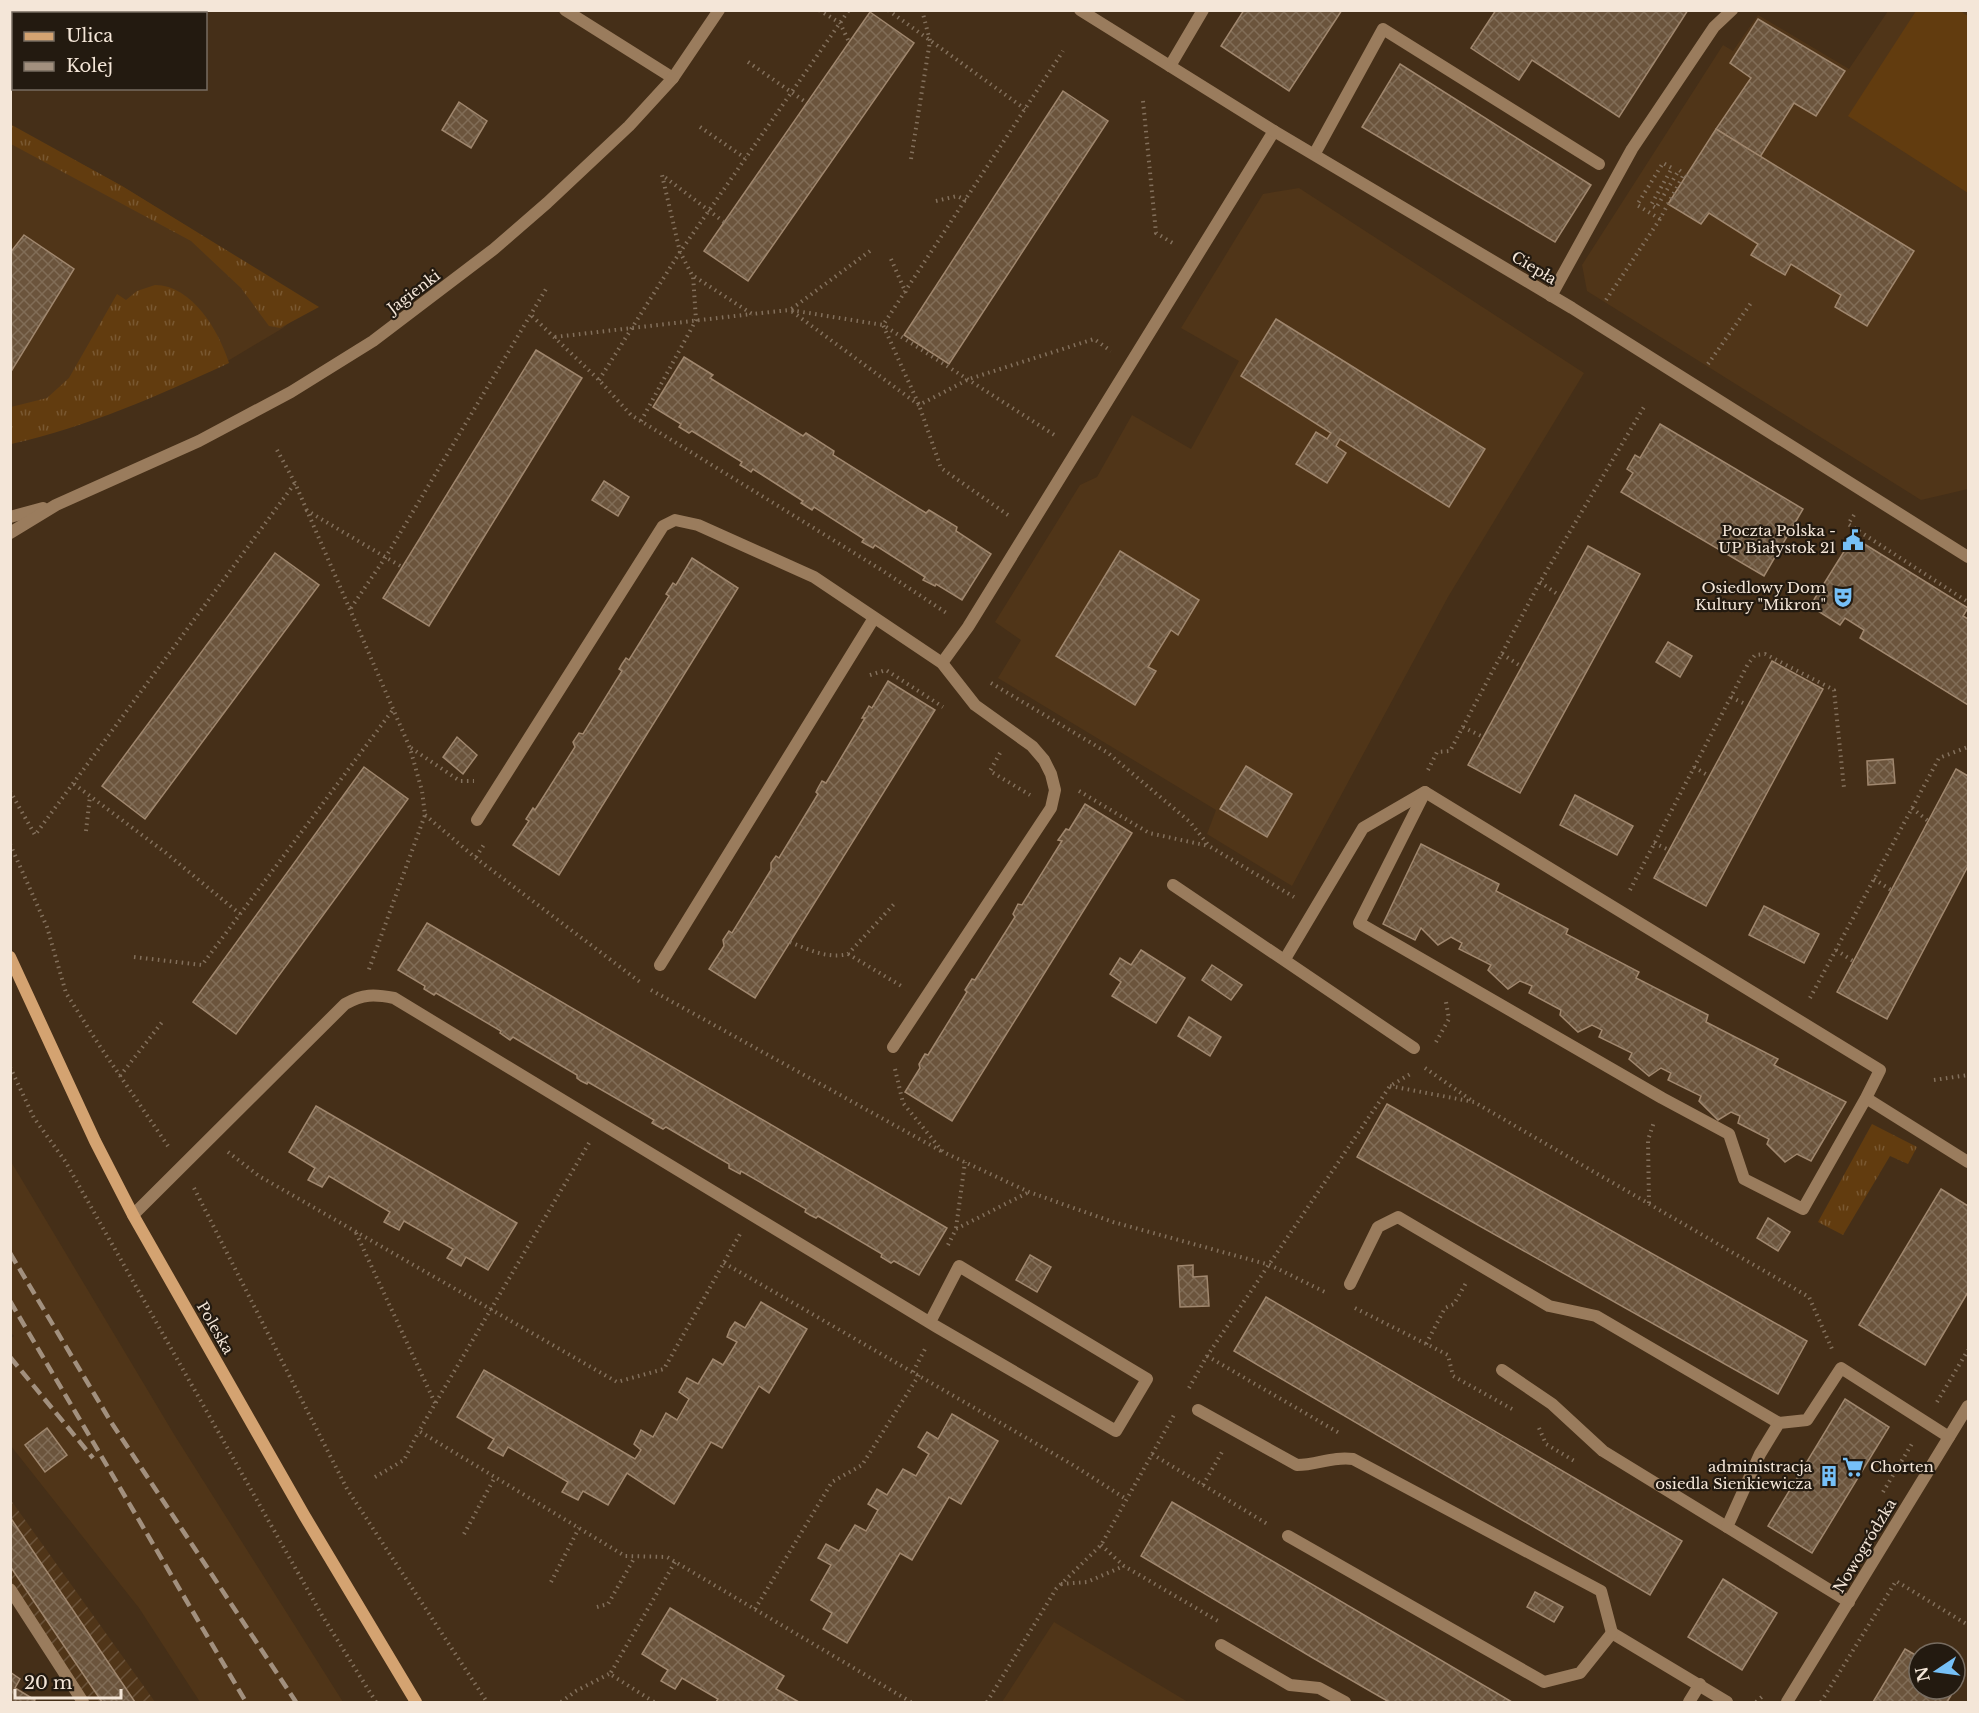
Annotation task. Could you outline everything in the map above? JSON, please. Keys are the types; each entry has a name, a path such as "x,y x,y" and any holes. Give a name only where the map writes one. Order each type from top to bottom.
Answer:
{"main road":[{"name":"Poleska","path":"10,957 94,1141 134,1215 304,1515 416,1702"}],"street":[{"path":"565,10 673,78"},
{"name":"Jagienki","path":"10,533 56,505 199,441 291,392 374,341 451,283 547,203 629,126 673,78 719,10"},
{"name":"Ciepła","path":"1080,10 1274,130 1551,296 1968,557"},
{"path":"1170,66 1203,10"},
{"path":"1551,296 1632,149 1714,27 1732,10"},
{"path":"1315,153 1383,29 1599,164"},
{"path":"942,663 968,627 1274,130"},
{"name":"Jagienki","path":"10,517 56,505"},
{"path":"477,820 657,532 675,520 698,525 814,577 942,663 975,705 1032,746 1051,774 1055,790 1051,807 893,1047"},
{"path":"660,964 874,618"},
{"path":"1285,959 1363,828 1425,792"},
{"path":"1425,792 1880,1070 1803,1209 1744,1179 1729,1134 1359,924 1425,792"},
{"path":"1173,885 1413,1048"},
{"path":"134,1215 345,1004 359,996 375,994 394,998 751,1215 930,1322 1116,1431 1147,1379 958,1266 930,1322"},
{"path":"1866,1098 1968,1162"},
{"path":"1350,1284 1378,1227 1398,1217 1549,1305 1596,1316 1779,1423 1808,1420 1841,1368 1949,1437"},
{"path":"1502,1370 1552,1404 1604,1451 1849,1602"},
{"name":"Nowogródzka","path":"1787,1702 1968,1406"},
{"path":"1198,1410 1297,1465 1313,1465 1338,1457 1353,1459 1601,1591 1612,1633 1727,1702"},
{"path":"1727,1527 1760,1454 1779,1423"},
{"path":"1288,1536 1544,1682 1580,1673 1612,1633"},
{"path":"10,1589 83,1702"},
{"path":"1221,1645 1290,1685 1319,1688 1345,1702"},
{"path":"1689,1702 1700,1684"}],"path":[{"path":"819,10 840,23 849,42"},
{"path":"599,380 635,327 680,252 849,10"},
{"path":"888,10 1025,109"},
{"path":"911,159 930,41 922,10"},
{"path":"884,325 1062,51"},
{"path":"748,62 807,103"},
{"path":"1143,101 1156,233 1196,257"},
{"path":"700,127 745,158"},
{"path":"1605,302 1660,219 1685,175 1679,170 1656,208 1651,205 1672,168 1663,163 1637,205 1660,219"},
{"path":"641,421 696,320 693,275 680,252 662,175 724,222"},
{"path":"936,201 957,196 966,200"},
{"path":"790,310 870,251"},
{"path":"891,259 906,293"},
{"path":"693,275 752,314"},
{"path":"350,608 387,555 546,289"},
{"path":"1703,372 1751,303"},
{"path":"790,310 919,405"},
{"path":"554,337 790,310 884,325 1077,449"},
{"path":"532,315 599,380 631,416 880,568 968,627"},
{"path":"884,325 919,405 941,468 1028,529"},
{"path":"919,405 969,378 1094,339 1130,364"},
{"path":"1425,792 1423,780 1437,752 1450,751 1540,582 1644,407"},
{"path":"277,450 295,483 392,711 410,747 423,791 426,815 359,996"},
{"path":"10,791 35,835 295,483"},
{"path":"306,510 387,555 402,567"},
{"path":"1854,515 1848,524 1968,602"},
{"path":"1540,582 1560,596"},
{"path":"1502,654 1522,667"},
{"path":"1620,910 1748,664 1755,655 1765,654 1834,690 1845,788"},
{"path":"864,678 886,670 945,709"},
{"path":"988,681 1108,753 1173,806 1209,846 1314,908"},
{"path":"1731,697 1747,705"},
{"path":"134,957 201,965 392,711"},
{"path":"1463,727 1483,737"},
{"path":"1013,732 990,771 1051,807"},
{"path":"410,747 460,782 502,780"},
{"path":"1798,1020 1939,758 1968,749"},
{"path":"1694,767 1709,776"},
{"path":"1051,774 1149,833 1209,846"},
{"path":"74,784 166,853 240,914"},
{"path":"86,831 90,795"},
{"path":"1912,808 1928,821"},
{"path":"426,815 476,857 657,994 943,1152 1029,1192 1113,1222 1270,1265 1332,1296"},
{"path":"476,857 488,837"},
{"path":"10,843 47,927 66,993 183,1167 347,1489 487,1702"},
{"path":"1654,843 1669,850"},
{"path":"1874,879 1891,890"},
{"path":"790,942 813,952 839,956 848,954 896,903"},
{"path":"1836,950 1853,961"},
{"path":"848,954 925,1000"},
{"path":"1434,1047 1449,1018 1440,969"},
{"path":"120,1076 163,1021"},
{"path":"893,1047 895,1070 903,1103 943,1152"},
{"path":"1185,1395 1207,1356 1390,1086 1423,1066 1474,1102 1809,1297 1841,1368"},
{"path":"10,1067 34,1118 65,1161 323,1617 376,1702"},
{"path":"1934,1080 1968,1075"},
{"path":"1390,1086 1474,1102"},
{"path":"1649,1204 1648,1140 1662,1098"},
{"path":"375,1477 404,1460 601,1122"},
{"path":"211,1139 259,1176 617,1382 664,1369 751,1215"},
{"path":"956,1229 965,1162"},
{"path":"355,1231 435,1404"},
{"path":"724,1263 1073,1464 1126,1499"},
{"path":"1426,1344 1445,1308 1454,1304 1478,1264"},
{"path":"1353,1307 1448,1355 1453,1376 1519,1413"},
{"path":"1207,1356 1351,1439 1353,1459"},
{"path":"755,1609 832,1482 862,1465 919,1375"},
{"path":"987,1702 1060,1584 1101,1545 1180,1404"},
{"path":"1537,1424 1546,1444 1586,1468"},
{"path":"1203,1485 1234,1430"},
{"path":"419,1431 625,1556 667,1557 911,1702"},
{"path":"1152,1454 1288,1536"},
{"path":"464,1534 495,1477"},
{"path":"551,1582 579,1528"},
{"path":"1101,1545 1124,1566 1232,1629 1221,1645"},
{"path":"597,1607 608,1604 636,1556"},
{"path":"561,1702 576,1691 610,1674 675,1562"},
{"path":"1060,1584 1087,1582 1124,1566"},
{"path":"1821,1702 1896,1581 1968,1625"},
{"path":"610,1674 654,1702"}],"shaded area":[{"path":"1888,11 1968,11 1968,489 1921,500 1587,291 1582,265 1723,45 1733,51 1758,15 1849,69"},
{"path":"10,125 122,186 312,304 283,328 226,362 11,441"},
{"path":"1299,188 1584,373 1448,597 1292,886 1207,834 1216,810 998,678 1021,640 995,622 1080,485 1097,477 1132,415 1191,449 1239,361 1181,328 1263,194"},
{"path":"10,1160 175,1436 343,1702 200,1702 139,1608 11,1446 10,1339 14,1336 10,1332"},
{"path":"10,1499 155,1702 83,1702 11,1589"},
{"path":"1054,1622 1188,1702 1002,1702"}],"green space":[{"path":"1916,11 1960,11 1968,16 1968,193 1848,116"},
{"path":"10,124 122,186 319,307 280,328 269,326 241,288 191,241 11,144"},
{"path":"155,285 168,287 192,301 211,324 229,363 149,399 95,420 11,444 11,407 47,398 69,378 117,294 126,300 137,291"},
{"path":"1872,1124 1917,1147 1908,1164 1890,1156 1843,1235 1818,1222"}],"building":[{"path":"1244,10 1342,10 1289,91 1221,46"},
{"path":"1496,10 1688,10 1619,117 1532,60 1519,80 1471,48"},
{"path":"870,12 914,43 748,281 704,251"},
{"path":"1758,19 1845,71 1816,116 1794,103 1760,157 1716,129 1751,78 1730,63"},
{"path":"1400,64 1591,185 1555,242 1362,127"},
{"path":"1063,91 1108,121 949,364 904,335"},
{"path":"459,102 487,121 471,148 442,130"},
{"path":"1716,129 1914,251 1867,326 1835,307 1841,295 1791,264 1785,275 1751,255 1758,244 1709,213 1701,224 1668,204"},
{"path":"24,235 74,269 12,370 10,253"},
{"path":"1276,319 1485,449 1449,507 1340,439 1336,446 1346,453 1327,483 1296,464 1316,432 1327,439 1331,433 1241,376"},
{"path":"536,350 582,378 429,626 383,598"},
{"path":"684,357 713,375 710,378 803,436 806,433 834,451 833,455 926,513 929,510 957,527 956,531 991,554 962,600 936,584 935,586 923,580 925,577 875,545 873,548 862,542 864,539 814,507 812,510 801,503 803,501 753,469 751,472 740,465 742,462 692,431 689,433 679,427 681,424 653,407"},
{"path":"1660,424 1803,509 1764,576 1621,492 1633,473 1627,469 1635,455 1640,458"},
{"path":"604,481 629,497 618,516 592,500"},
{"path":"1853,537 1968,608 1963,616 1968,619 1968,705 1860,638 1864,630 1845,618 1840,625 1810,606"},
{"path":"1588,546 1640,574 1520,793 1468,765"},
{"path":"1120,551 1199,600 1178,635 1171,630 1148,667 1156,671 1135,705 1056,656"},
{"path":"275,553 319,585 145,819 102,786"},
{"path":"692,558 738,588 559,875 513,845 529,821 526,819 533,808 535,810 575,747 573,742 579,733 583,734 622,671 619,669 622,664 626,658 629,660 669,596 666,594 673,583 676,585"},
{"path":"1668,642 1692,656 1680,677 1656,662"},
{"path":"1772,661 1823,689 1706,906 1654,878"},
{"path":"888,681 935,710 755,998 709,969 724,946 723,940 729,931 732,933 771,870 771,863 776,856 779,858 818,794 816,792 822,781 826,783 865,718 862,718 869,706 872,708"},
{"path":"457,737 477,755 463,774 443,757"},
{"path":"1893,759 1895,783 1868,785 1867,761"},
{"path":"1246,766 1292,794 1267,837 1220,809"},
{"path":"364,767 408,799 236,1034 193,1002"},
{"path":"1956,769 1968,776 1968,866 1887,1019 1837,992"},
{"path":"1575,795 1633,826 1617,855 1560,825"},
{"path":"1085,804 1132,833 952,1121 905,1092 920,1068 919,1064 925,1054 928,1055 967,992 965,990 972,979 975,980 1015,917 1013,914 1018,904 1022,905 1062,841 1058,840 1066,829 1069,830"},
{"path":"1421,844 1499,884 1496,891 1568,929 1566,934 1639,972 1636,978 1708,1015 1706,1022 1778,1059 1774,1065 1846,1102 1811,1161 1797,1154 1785,1162 1767,1144 1769,1139 1738,1123 1740,1116 1731,1112 1718,1120 1699,1101 1701,1096 1668,1080 1671,1073 1661,1068 1649,1076 1629,1059 1632,1053 1599,1037 1602,1030 1592,1025 1578,1032 1560,1015 1561,1010 1529,993 1532,986 1520,981 1508,989 1488,970 1491,965 1459,949 1462,943 1451,937 1438,945 1421,928 1415,940 1383,924"},
{"path":"1764,906 1819,934 1804,963 1749,935"},
{"path":"427,923 947,1228 919,1275 894,1261 891,1263 881,1257 882,1254 818,1216 816,1218 810,1215 805,1212 806,1209 741,1171 740,1174 729,1168 729,1164 666,1127 663,1129 652,1123 654,1120 588,1082 587,1084 581,1081 577,1075 513,1037 510,1040 500,1033 501,1031 436,993 434,995 424,989 425,986 398,970"},
{"path":"1141,950 1185,978 1156,1023 1112,996 1121,982 1110,974 1120,958 1131,965"},
{"path":"1212,965 1242,985 1231,1000 1202,980"},
{"path":"1189,1017 1221,1037 1210,1056 1178,1036"},
{"path":"1387,1104 1807,1341 1778,1394 1357,1157"},
{"path":"316,1106 517,1223 488,1270 466,1257 461,1266 447,1258 453,1249 404,1221 399,1230 384,1222 390,1212 329,1176 322,1187 308,1180 315,1168 289,1152"},
{"path":"1941,1189 1968,1206 1968,1292 1925,1365 1859,1325"},
{"path":"1768,1218 1790,1232 1778,1251 1757,1238"},
{"path":"1030,1255 1051,1267 1037,1292 1016,1280"},
{"path":"1193,1265 1193,1277 1207,1276 1209,1306 1180,1307 1178,1266"},
{"path":"1266,1297 1682,1541 1650,1595 1234,1351"},
{"path":"761,1302 807,1329 769,1393 759,1386 722,1448 711,1442 674,1504 627,1473 608,1505 583,1491 578,1500 562,1492 568,1482 508,1447 503,1456 488,1448 494,1439 457,1417 484,1370 635,1459 641,1450 634,1444 641,1430 653,1437 666,1413 677,1420 689,1399 679,1392 687,1378 698,1384 713,1359 723,1365 737,1342 727,1337 730,1329 735,1322 745,1328"},
{"name":"administracja osiedla Sienkiewicza","path":"1845,1399 1889,1427 1812,1553 1768,1526"},
{"path":"952,1414 998,1441 961,1504 949,1497 912,1560 900,1553 847,1643 823,1629 832,1613 811,1600 831,1565 818,1558 826,1544 839,1551 855,1525 866,1531 878,1510 868,1504 877,1489 887,1495 903,1469 916,1476 929,1454 918,1447 922,1440 927,1432 938,1439"},
{"path":"47,1428 67,1455 45,1472 25,1445"},
{"path":"1172,1502 1512,1702 1389,1702 1313,1658 1141,1556"},
{"path":"10,1517 135,1702 102,1702 10,1566"},
{"path":"1723,1579 1777,1613 1742,1670 1688,1637"},
{"path":"1535,1592 1563,1607 1554,1622 1527,1607"},
{"path":"670,1608 784,1676 776,1689 799,1702 716,1702 718,1699 682,1678 675,1689 661,1681 668,1670 642,1654"},
{"path":"1905,1649 1907,1650 1907,1701 1948,1701 1947,1702 1873,1702"},
{"path":"10,1672 20,1679 15,1688 35,1700 33,1702 10,1702"}],"railway":[{"path":"10,1253 111,1422 296,1702"},
{"path":"10,1301 246,1702"},
{"path":"10,1357 93,1458"}],"place":[{"name":"Poczta Polska - UP Białystok 21","path":"1853,540"},
{"name":"Osiedlowy Dom Kultury \"Mikron\"","path":"1843,597"},
{"name":"Chorten","path":"1853,1467"},
{"name":"administracja osiedla Sienkiewicza","path":"1829,1476"}]}
